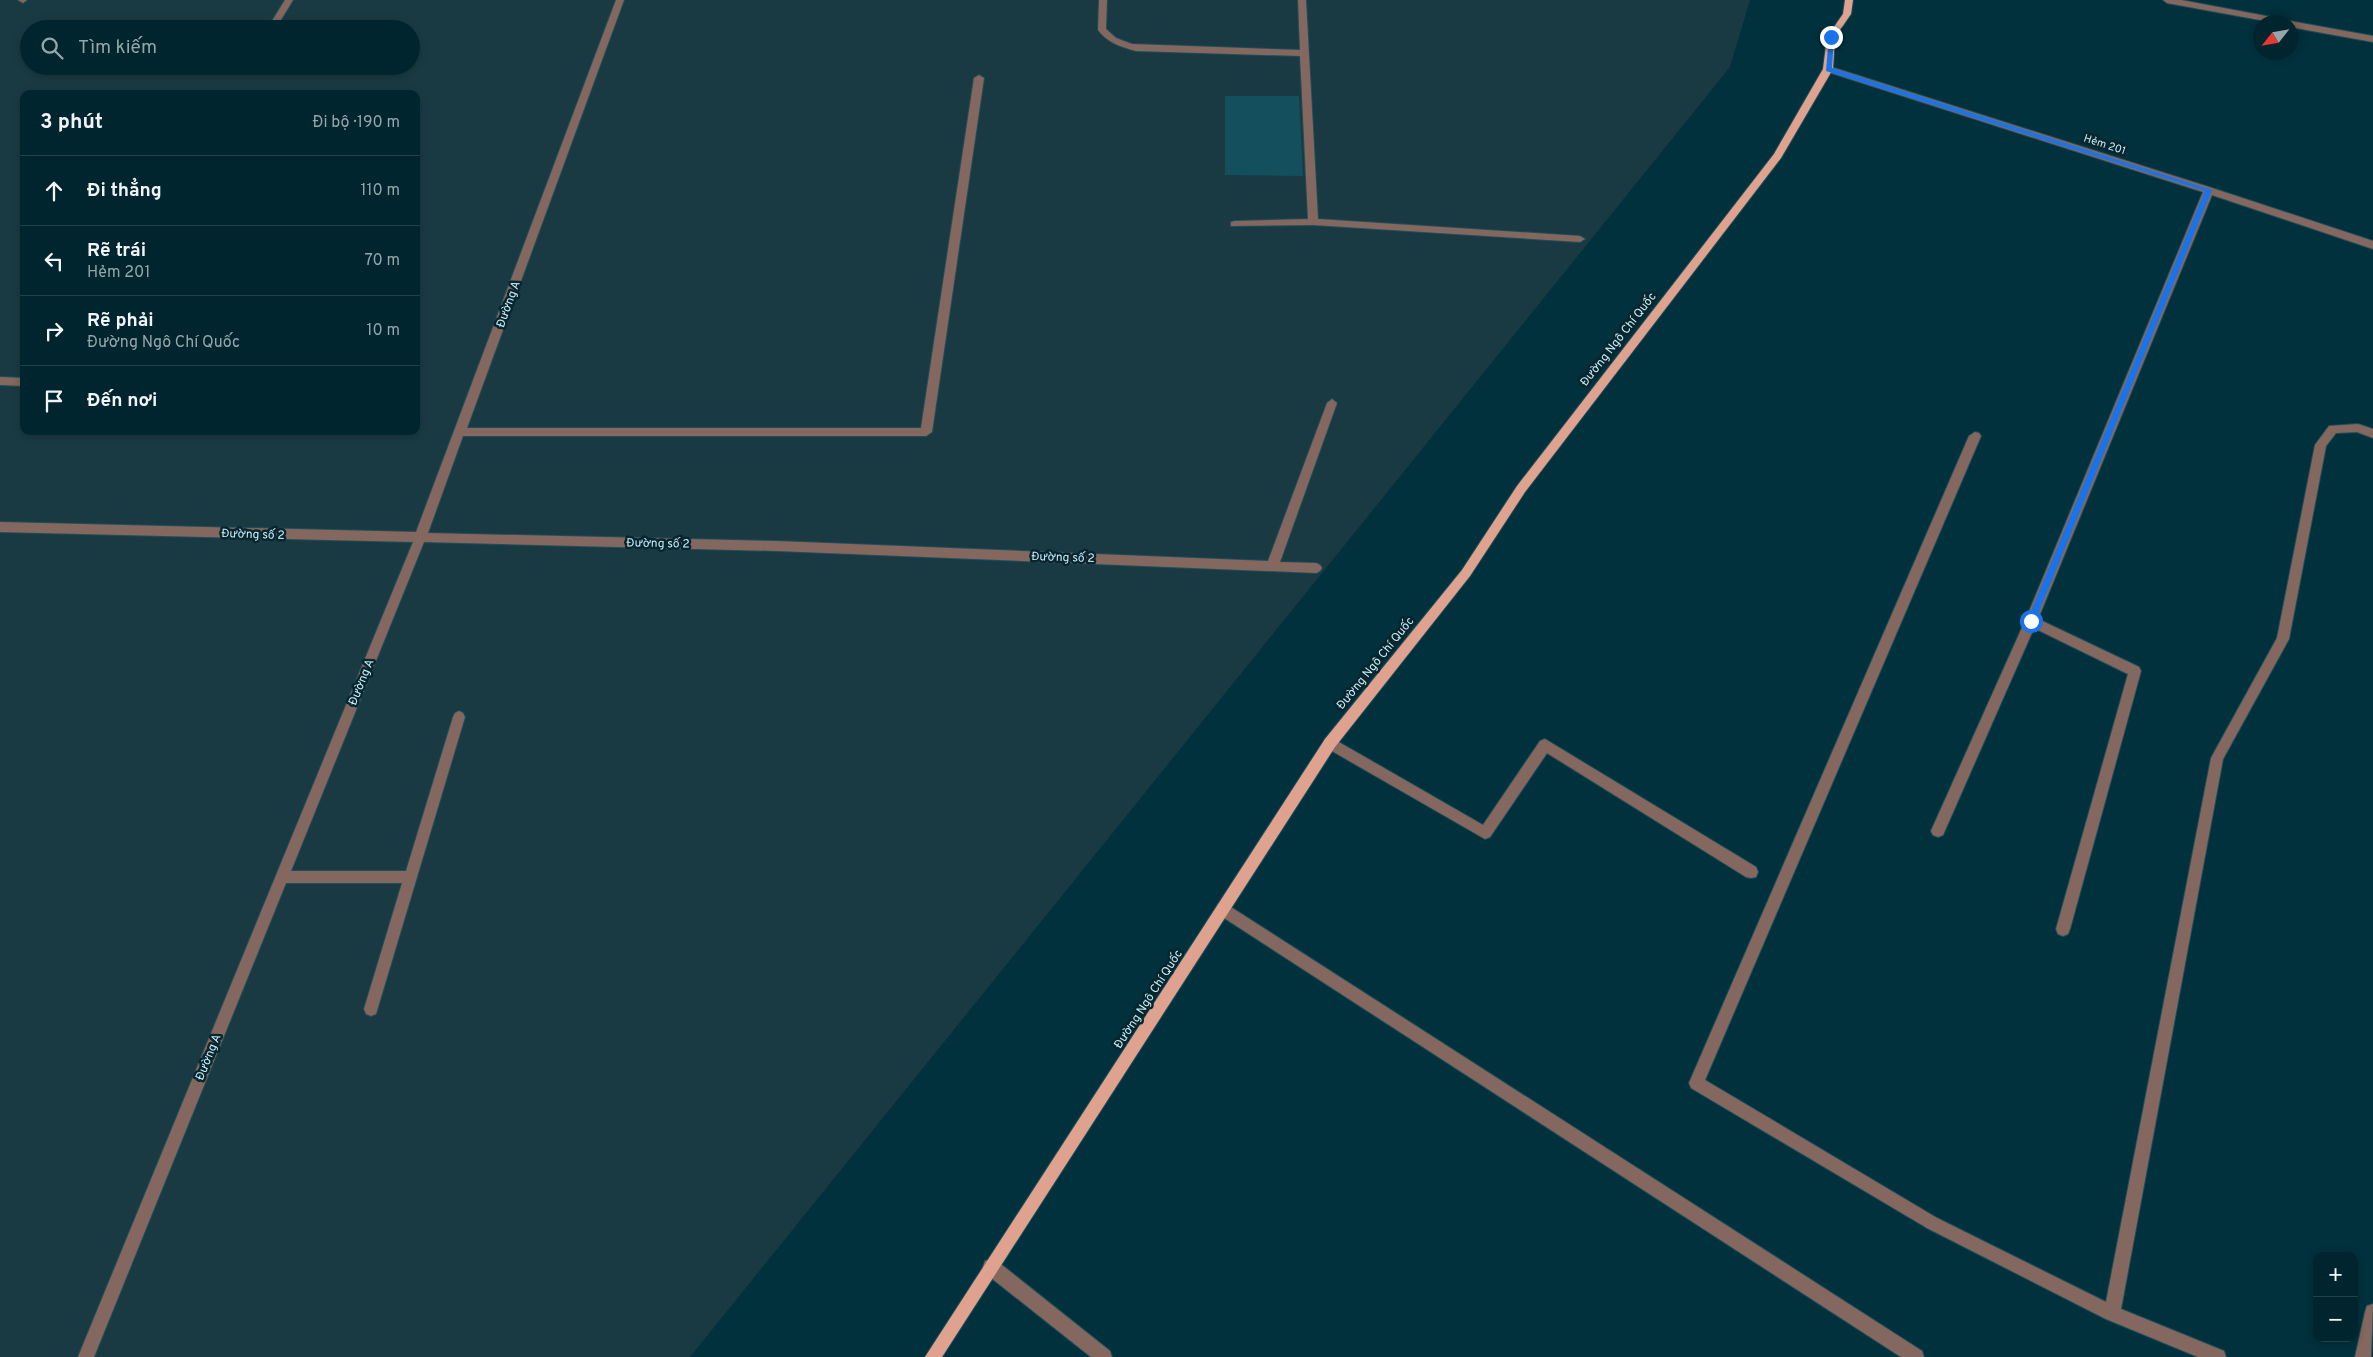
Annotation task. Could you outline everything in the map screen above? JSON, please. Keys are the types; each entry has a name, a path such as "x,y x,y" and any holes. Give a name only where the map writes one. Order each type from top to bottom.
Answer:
{"main road":[{"name":"Đường Ngô Chí Quốc","path":"933,1357 1330,743 1466,573 1521,489 1778,156 1828,69 1831,37 1847,14 1849,0"}],"street":[{"path":"277,20 288,0"},
{"name":"Đường A","path":"86,1357 420,538 620,0"},
{"path":"1103,0 1102,30 1121,45 1136,48 1305,53"},
{"path":"1302,0 1313,222"},
{"path":"2167,0 2253,16"},
{"path":"2298,26 2373,40"},
{"name":"Hẻm 201","path":"1828,69 2209,190 2373,245"},
{"path":"460,432 926,432 979,78"},
{"path":"1938,831 2031,621 2209,190"},
{"path":"1235,224 1313,222 1580,239"},
{"path":"0,381 20,382"},
{"path":"1272,566 1332,403"},
{"path":"2112,1313 2216,758 2283,638 2321,445 2333,428 2358,428 2373,434"},
{"path":"1975,436 1696,1083 1932,1223 2112,1313 2218,1357"},
{"name":"Đường số 2","path":"0,527 776,546 1316,568"},
{"path":"2031,621 2134,671 2062,929"},
{"path":"371,1009 459,717"},
{"path":"1330,743 1485,833 1545,745 1751,872"},
{"path":"281,877 410,877"},
{"path":"1223,909 1916,1357"},
{"path":"992,1268 1104,1357"},
{"path":"2363,1357 2373,1312"}],"shaded area":[{"path":"0,0 1750,0 1730,67 690,1357 0,1357"}],"building":[{"path":"1225,96 1299,96 1303,176 1225,175"}],"route":[{"path":"1831,37 1828,69 2209,190 2031,621"}]}
